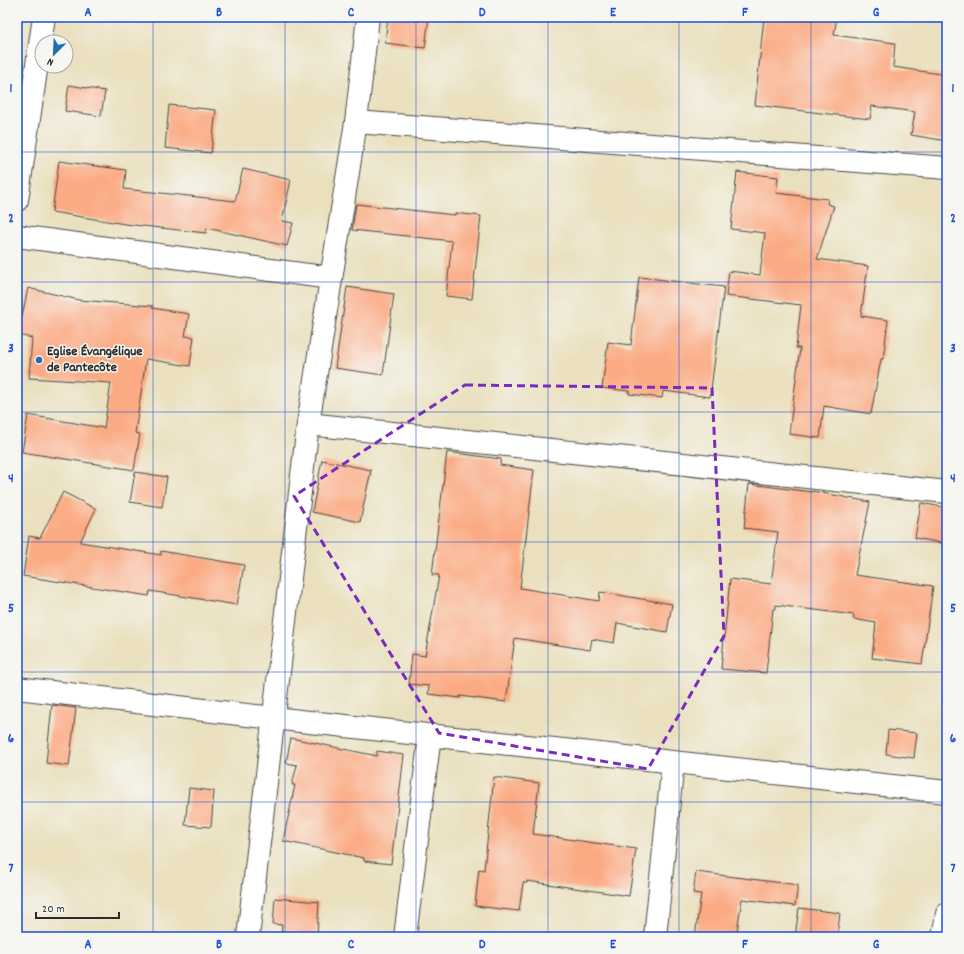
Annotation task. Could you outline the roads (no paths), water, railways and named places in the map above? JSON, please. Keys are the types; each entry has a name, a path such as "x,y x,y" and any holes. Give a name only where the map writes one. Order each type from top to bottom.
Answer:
{"street":[{"path":"17,200 44,17"},
{"path":"248,937 308,424 356,122 368,17"},
{"path":"356,122 947,168"},
{"path":"17,236 331,278"},
{"path":"308,424 947,492"},
{"path":"17,688 273,718 947,792"},
{"path":"405,937 430,735"},
{"path":"655,937 673,762"},
{"path":"943,937 947,914"}],"place":[{"name":"Eglise Évangélique de Pantecôte","path":"39,360"}]}
